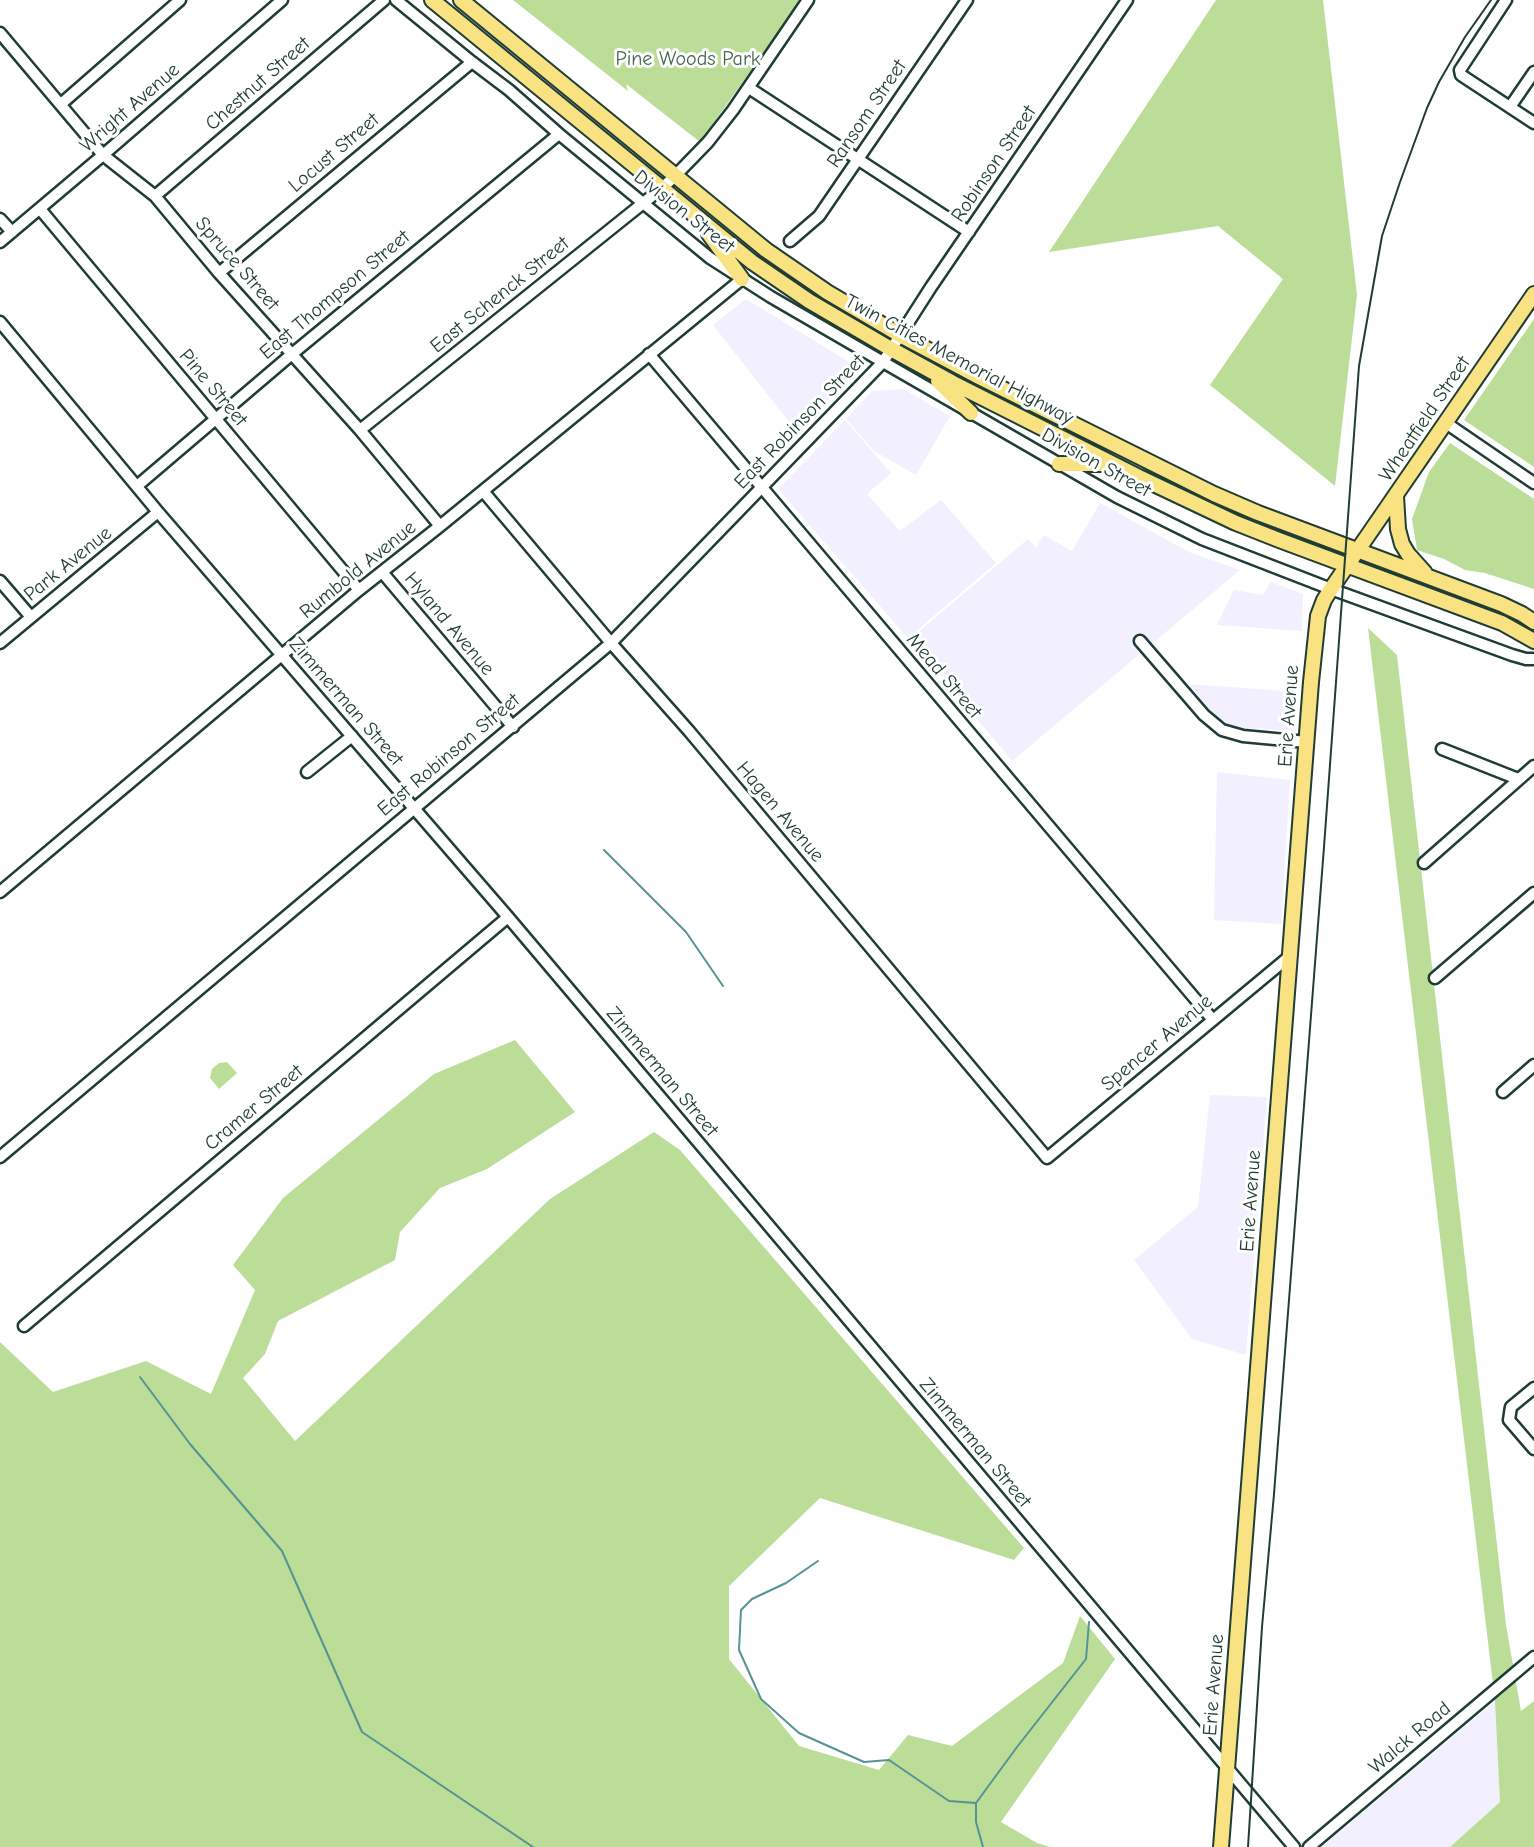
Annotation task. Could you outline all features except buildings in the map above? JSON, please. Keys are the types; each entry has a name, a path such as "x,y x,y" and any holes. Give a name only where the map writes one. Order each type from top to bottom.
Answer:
{"main road":[{"path":"417,0 434,2"},
{"name":"Twin Cities Memorial Highway","path":"460,0 766,250 797,273 900,334 981,378 1214,494 1258,513 1501,604 1534,622"},
{"name":"Twin Cities Memorial Highway","path":"434,2 752,262 809,301 891,349 1115,464 1236,523 1502,623 1534,641"},
{"path":"697,218 742,279"},
{"name":"Wheatfield Street","path":"1347,566 1534,294"},
{"path":"921,366 956,397 970,413"},
{"path":"1059,464 1115,464"},
{"path":"1396,495 1398,529 1402,544 1428,577"},
{"name":"Erie Avenue","path":"1221,1847 1312,663 1318,616 1324,600 1347,566"}],"street":[{"path":"61,104 180,0"},
{"name":"Wright Avenue","path":"0,242 282,0"},
{"name":"Chestnut Street","path":"155,196 384,0"},
{"name":"Division Street","path":"396,0 509,90 710,258 970,413 1117,497 1240,555 1512,655 1534,659"},
{"name":"East Schenck Street","path":"360,430 675,176 719,129 808,0"},
{"name":"Ransom Street","path":"790,241 819,216 967,0"},
{"name":"Robinson Street","path":"891,349 1127,0"},
{"path":"1506,0 1460,70 1461,75 1534,123"},
{"name":"Spruce Street","path":"0,33 104,155 155,196 219,273 360,430 440,526"},
{"name":"Locust Street","path":"219,273 472,62"},
{"path":"1510,107 1534,72"},
{"path":"748,88 969,232"},
{"name":"East Thompson Street","path":"137,486 292,354 559,134"},
{"name":"Pine Street","path":"40,209 359,590"},
{"path":"0,219 12,232"},
{"name":"Rumbold Avenue","path":"0,892 359,590 742,279"},
{"name":"Zimmerman Street","path":"0,322 158,512 508,917 1294,1847"},
{"name":"East Robinson Street","path":"0,1157 611,643 883,362 891,349"},
{"name":"Mead Street","path":"649,354 1213,1020"},
{"path":"1446,423 1534,483"},
{"name":"Hagen Avenue","path":"483,491 611,643 689,731 1047,1158"},
{"name":"Park Avenue","path":"0,643 158,512"},
{"name":"Hyland Avenue","path":"382,572 513,727"},
{"path":"0,581 31,617"},
{"path":"1140,641 1204,715 1222,730 1243,736 1307,742"},
{"path":"307,772 352,736"},
{"path":"1442,749 1518,779"},
{"path":"1424,863 1534,766"},
{"path":"1435,978 1534,893"},
{"name":"Cramer Street","path":"24,1326 508,917"},
{"name":"Spencer Avenue","path":"1047,1158 1290,956"},
{"path":"1503,1092 1534,1065"},
{"path":"1534,1388 1511,1407 1509,1420 1534,1449"},
{"name":"Walck Road","path":"1309,1847 1534,1657"}],"shaded area":[{"path":"746,299 859,368 797,432 713,325"},
{"path":"903,389 950,416 916,475 874,451 846,419 872,391"},
{"path":"845,420 891,473 867,494 900,531 941,500 996,563 908,638 778,489"},
{"path":"1100,503 1189,552 1240,570 1012,761 910,639 1028,539 1036,548 1044,535 1072,551"},
{"path":"1271,582 1303,594 1302,631 1217,625 1234,590 1263,595"},
{"path":"1189,684 1297,692 1294,731 1237,728 1216,717"},
{"path":"1217,772 1290,780 1281,924 1214,920"},
{"path":"1210,1095 1267,1097 1246,1355 1192,1339 1134,1260 1198,1207"},
{"path":"1495,1701 1500,1802 1450,1847 1322,1847"}],"green space":[{"name":"Pine Woods Park","path":"513,0 801,0 700,142 626,84 628,91"},
{"path":"1216,0 1323,0 1357,295 1335,486 1210,385 1283,279 1218,226 1049,252"},
{"path":"1534,319 1534,467 1464,420"},
{"path":"1450,443 1534,499 1534,589 1485,573 1465,570 1444,559 1417,550 1412,519 1429,472"},
{"path":"1368,628 1397,655 1506,1625 1521,1711 1534,1701 1534,1847 1450,1847 1500,1802 1495,1701"},
{"path":"515,1040 575,1112 487,1169 440,1188 400,1232 395,1260 278,1321 265,1354 243,1378 295,1441 550,1199 654,1132 680,1150 1024,1548 1014,1560 820,1498 729,1586 729,1659 799,1746 879,1770 908,1735 952,1746 1063,1663 1080,1616 1115,1659 1001,1822 1037,1843 1050,1847 0,1847 0,1342 53,1392 146,1361 211,1394 255,1290 233,1265 283,1198 434,1074"},
{"path":"227,1062 237,1073 219,1089 210,1078 212,1069 219,1063"}],"waterway":[{"path":"604,850 686,932 723,986"},
{"path":"140,1377 190,1444 282,1551 362,1732 533,1847"},
{"path":"818,1561 786,1583 752,1599 741,1610 739,1650 761,1699 799,1733 864,1762 889,1760 949,1801 976,1803"},
{"path":"983,1847 976,1822 976,1803 1086,1659 1089,1622"}],"railway":[{"path":"1248,1847 1262,1627 1324,847 1359,366 1382,236 1400,182 1439,82 1465,37 1491,0"}]}
